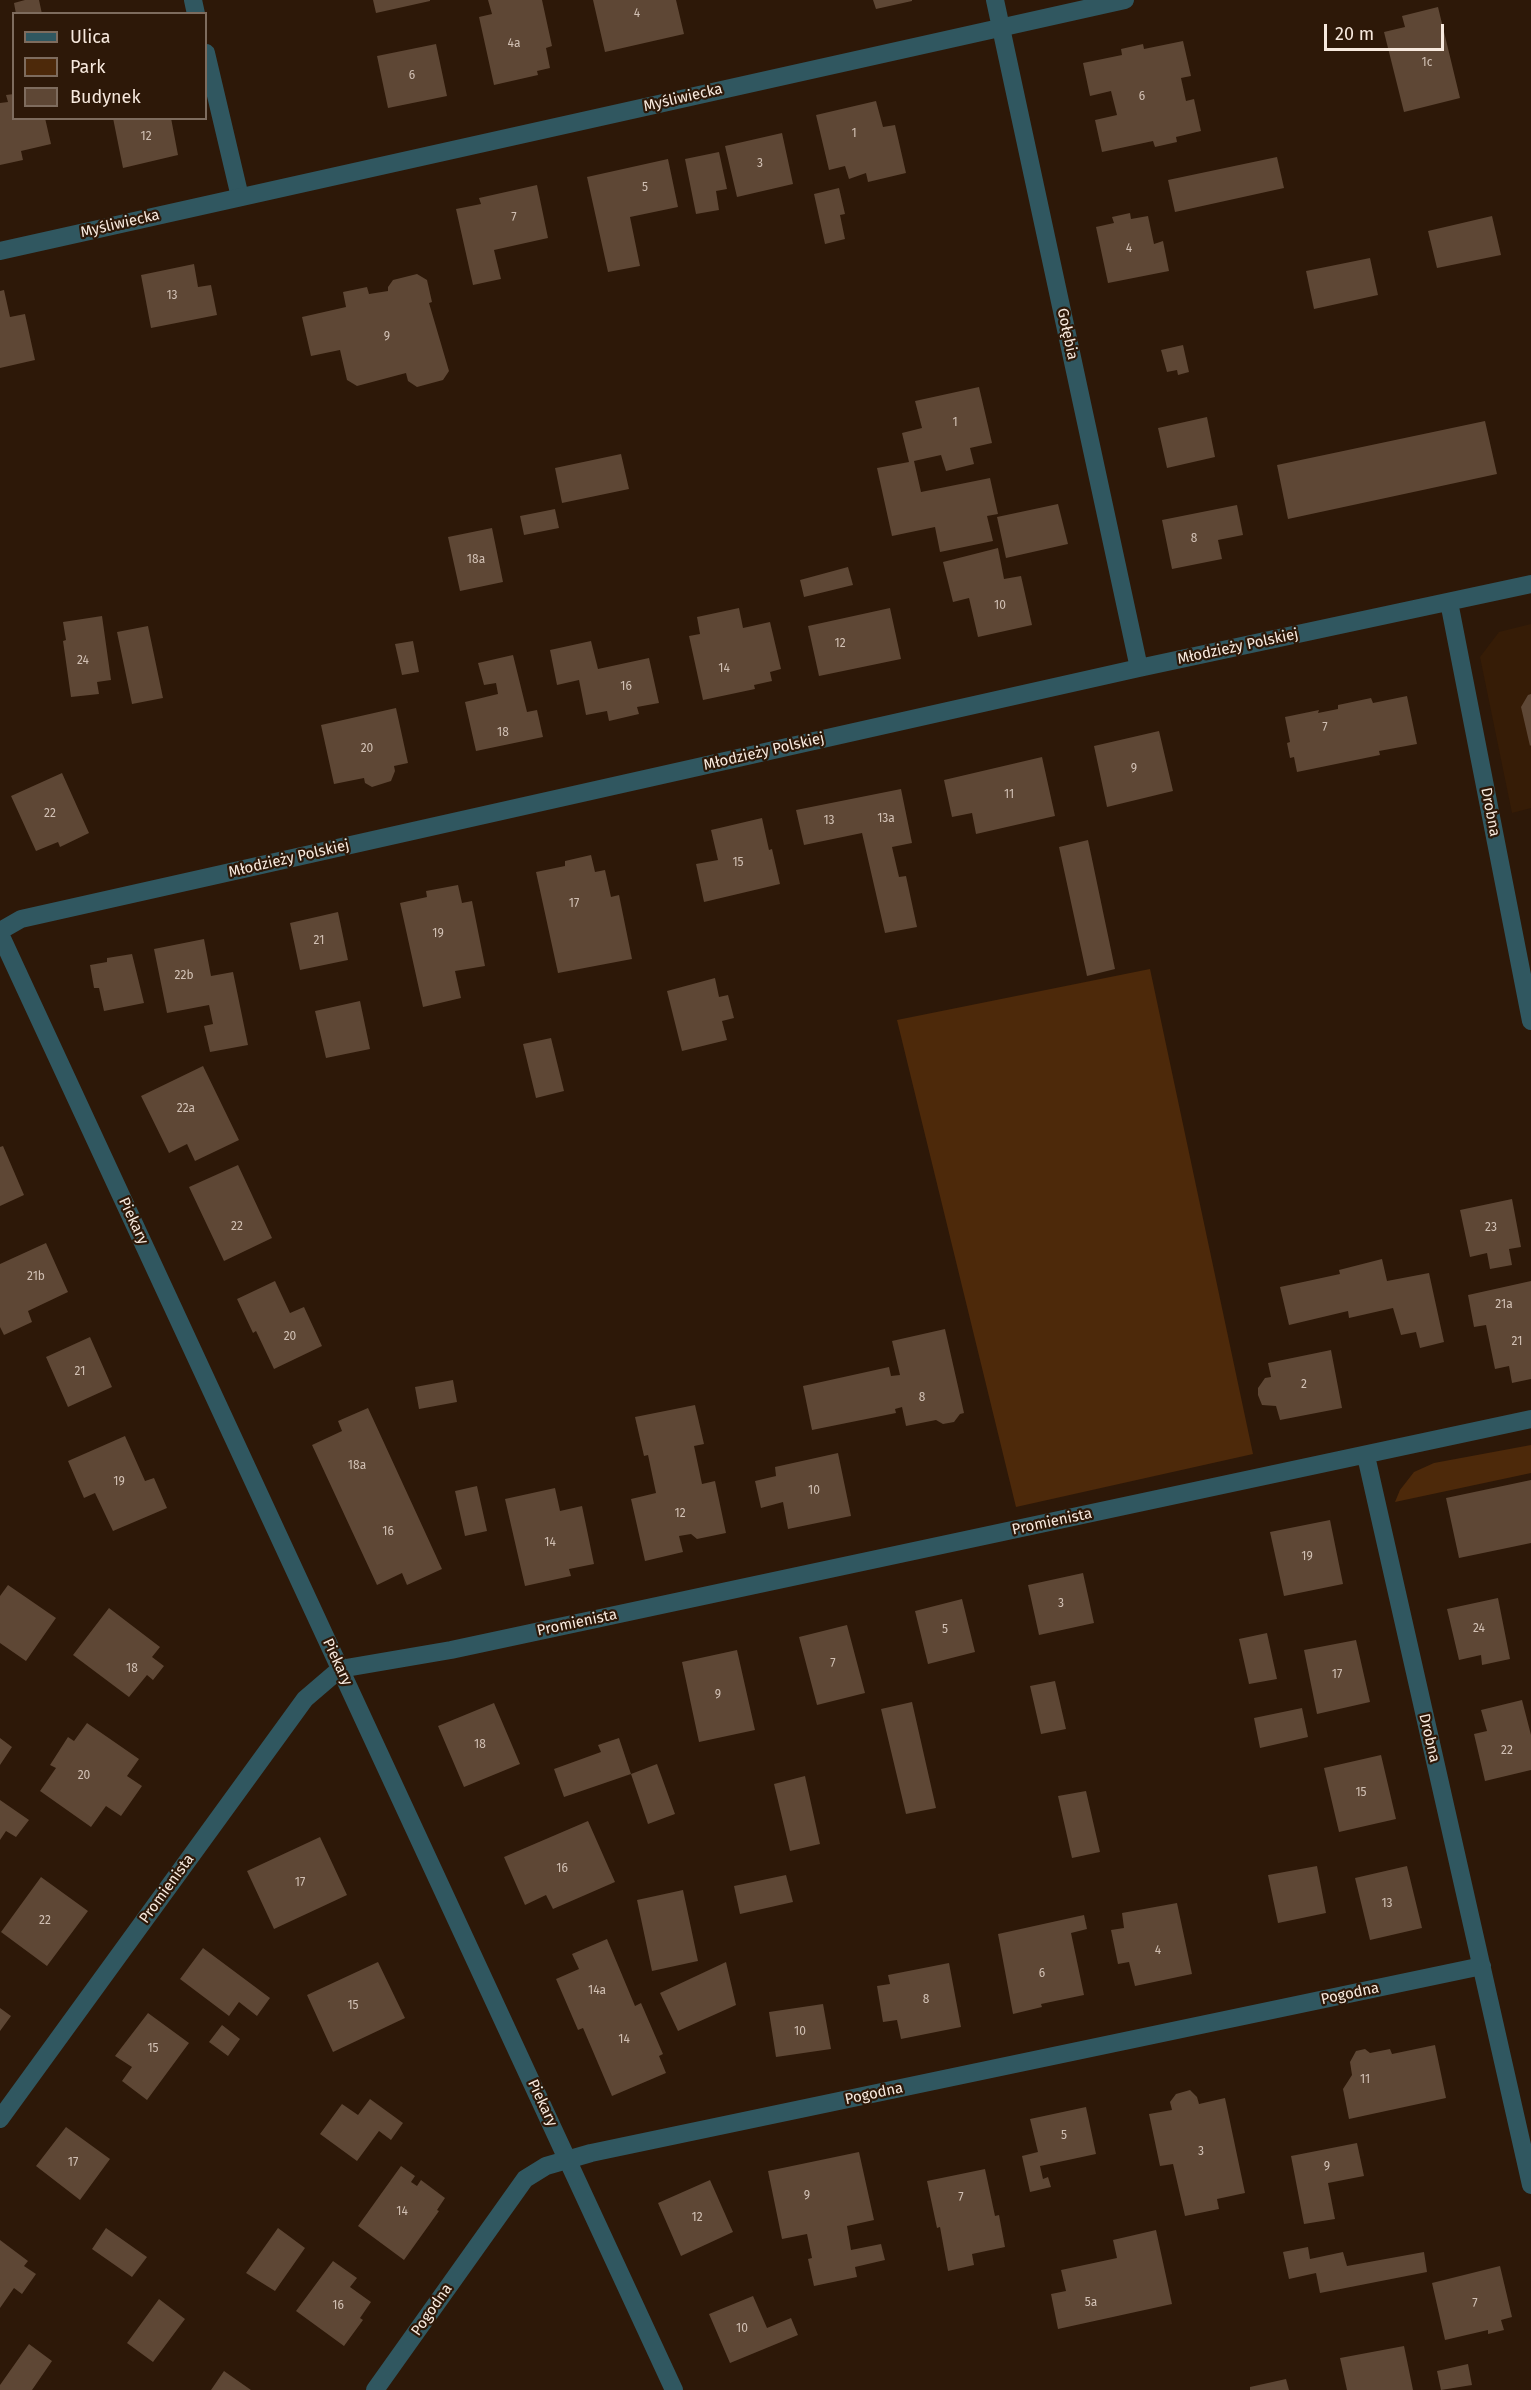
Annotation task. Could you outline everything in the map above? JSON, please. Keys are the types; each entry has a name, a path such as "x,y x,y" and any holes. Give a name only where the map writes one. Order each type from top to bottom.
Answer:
{"street":[{"name":"Gołębia","path":"995,0 1139,668"},
{"name":"Myśliwiecka","path":"0,251 1125,0"},
{"path":"207,57 240,197"},
{"name":"Młodzieży Polskiej","path":"0,933 21,919 1139,668 1531,584"},
{"name":"Drobna","path":"1449,602 1531,1021"},
{"name":"Piekary","path":"0,933 675,2390"},
{"path":"1366,1456 1531,1419"},
{"name":"Drobna","path":"1366,1456 1531,2185"},
{"name":"Promienista","path":"0,2119 305,1699 340,1669 451,1650 1366,1456"},
{"name":"Pogodna","path":"375,2390 525,2179 546,2166 568,2158 1482,1966"}],"shaded area":[{"path":"1531,624 1531,808 1512,813 1480,657 1499,632"}],"green space":[{"path":"1150,969 1253,1454 1016,1507 897,1020"},
{"path":"1531,1445 1531,1473 1395,1502 1400,1490 1414,1472 1434,1463"}],"building":[{"path":"39,0 42,12 16,12 14,3"},
{"path":"373,0 430,0 430,1 376,13"},
{"path":"488,0 542,0 552,46 546,48 550,68 537,71 538,75 494,85 479,17 492,14"},
{"path":"593,0 676,0 684,34 605,52"},
{"path":"873,0 912,0 912,1 876,9"},
{"path":"1438,7 1460,98 1404,112 1384,32 1405,27 1402,16"},
{"path":"1183,41 1191,76 1181,78 1186,101 1194,99 1201,131 1176,137 1177,142 1155,147 1153,141 1102,152 1095,120 1117,115 1111,91 1090,96 1083,63 1122,55 1121,49 1143,44 1144,49"},
{"path":"436,44 447,96 388,108 377,56"},
{"path":"12,94 12,120 45,120 51,144 21,151 23,160 0,165 0,103 8,102 6,95"},
{"path":"876,101 883,127 895,125 906,173 868,182 866,173 849,179 845,166 829,170 816,115"},
{"path":"113,120 171,120 178,155 123,168"},
{"path":"782,133 793,184 737,197 725,146"},
{"path":"719,152 727,189 716,191 719,210 696,214 685,159"},
{"path":"1277,157 1284,188 1175,212 1168,180"},
{"path":"668,159 678,207 630,217 640,266 608,272 587,177"},
{"path":"537,185 548,238 494,250 501,279 473,285 456,209 481,204 479,198"},
{"path":"839,188 845,214 840,215 845,239 825,244 814,194"},
{"path":"1130,213 1131,219 1148,216 1154,244 1163,241 1169,271 1108,283 1096,227 1114,223 1112,217"},
{"path":"1492,216 1501,255 1437,268 1428,231"},
{"path":"1370,258 1378,295 1314,309 1306,271"},
{"path":"194,264 198,287 211,285 217,315 151,328 141,275"},
{"path":"417,274 427,280 432,302 429,303 449,371 443,380 417,387 408,381 406,373 357,386 347,380 340,350 311,356 302,317 346,307 343,292 367,287 369,294 388,291 393,280"},
{"path":"4,290 10,317 25,314 35,360 0,368 0,291"},
{"path":"1183,345 1189,372 1178,375 1177,370 1167,372 1161,350"},
{"path":"979,387 992,443 970,448 974,464 946,471 941,455 914,461 921,492 990,478 998,514 987,516 993,541 940,552 935,527 892,536 877,468 909,462 902,433 922,428 915,401"},
{"path":"1207,417 1215,457 1167,468 1158,428"},
{"path":"1485,421 1497,474 1288,519 1277,465"},
{"path":"621,454 629,489 562,503 555,468"},
{"path":"1058,504 1068,544 1006,558 997,517"},
{"path":"1237,505 1243,535 1218,540 1222,559 1172,569 1162,520"},
{"path":"555,509 559,528 524,535 520,516"},
{"path":"492,528 503,582 460,591 448,537"},
{"path":"998,548 1004,579 1021,576 1032,625 978,637 969,598 953,602 943,562"},
{"path":"848,567 853,585 804,597 800,580"},
{"path":"739,608 743,628 770,622 781,669 770,672 772,681 754,685 755,689 703,700 689,636 700,634 697,617"},
{"path":"890,608 901,659 819,676 808,626"},
{"path":"102,616 111,680 97,682 99,694 71,697 63,641 66,640 63,622"},
{"path":"148,626 163,698 132,704 117,632"},
{"path":"413,641 419,672 402,675 395,644"},
{"path":"591,641 598,669 649,658 659,703 637,707 639,714 609,721 607,711 586,715 579,680 557,685 550,650"},
{"path":"513,655 527,712 537,710 543,737 476,751 465,702 498,694 496,683 484,685 478,663"},
{"path":"1531,694 1531,745 1530,746 1521,707"},
{"path":"1407,696 1417,744 1379,751 1380,755 1297,772 1294,757 1290,758 1287,743 1290,742 1285,717 1319,710 1318,713 1338,709 1338,705 1371,698 1373,703"},
{"path":"396,708 408,763 394,766 395,771 391,781 372,787 365,783 364,778 334,784 321,725"},
{"path":"1159,731 1173,791 1107,807 1094,746"},
{"path":"1042,757 1055,816 976,834 972,813 952,817 944,780"},
{"path":"62,773 89,833 60,847 58,842 36,851 11,796"},
{"path":"901,789 912,843 892,847 899,877 906,876 917,927 885,933 862,833 804,845 796,810"},
{"path":"762,818 780,884 704,902 696,864 718,860 711,830"},
{"path":"1088,840 1115,969 1087,976 1059,847"},
{"path":"591,855 595,872 605,870 611,897 619,895 632,959 558,973 536,872 565,866 565,861"},
{"path":"458,885 462,903 472,901 485,966 455,971 461,998 423,1007 400,903 427,897 426,891"},
{"path":"338,912 348,960 300,970 290,923"},
{"path":"204,939 211,976 233,972 248,1045 210,1052 204,1026 213,1024 209,1005 167,1013 154,949"},
{"path":"132,954 144,1003 104,1011 99,988 94,988 90,965 107,962 107,958"},
{"path":"715,978 719,997 728,995 734,1018 722,1021 727,1040 682,1051 667,991"},
{"path":"360,1001 370,1049 326,1058 315,1011"},
{"path":"551,1038 564,1091 536,1098 523,1044"},
{"path":"203,1066 239,1140 195,1161 187,1144 169,1153 141,1096"},
{"path":"3,1146 24,1195 0,1206 0,1147"},
{"path":"238,1165 272,1238 224,1261 189,1187"},
{"path":"1512,1199 1521,1247 1509,1249 1512,1265 1490,1269 1487,1253 1470,1257 1460,1210"},
{"path":"46,1243 68,1292 28,1311 32,1322 4,1335 0,1327 0,1264"},
{"path":"1382,1259 1387,1281 1429,1273 1444,1342 1420,1348 1416,1332 1401,1335 1393,1308 1349,1318 1348,1311 1289,1325 1280,1287 1340,1274 1339,1270"},
{"path":"275,1281 290,1313 304,1307 322,1346 274,1369 256,1331 253,1333 237,1299"},
{"path":"1531,1281 1531,1379 1512,1383 1509,1366 1495,1369 1486,1325 1474,1327 1468,1295"},
{"path":"945,1329 964,1413 960,1414 954,1422 943,1424 936,1420 906,1426 902,1407 895,1409 896,1413 812,1430 803,1386 889,1367 891,1376 900,1375 892,1341"},
{"path":"90,1337 112,1387 68,1407 46,1357"},
{"path":"1331,1350 1342,1408 1280,1420 1276,1406 1262,1405 1258,1388 1265,1378 1271,1377 1268,1363"},
{"path":"453,1380 457,1402 419,1409 415,1387"},
{"path":"695,1405 704,1444 694,1446 702,1484 715,1481 726,1533 697,1539 691,1534 679,1536 683,1552 645,1561 631,1499 656,1493 648,1455 644,1456 635,1417"},
{"path":"368,1408 442,1569 407,1585 402,1573 377,1585 312,1445 342,1431 338,1421"},
{"path":"125,1436 145,1481 154,1478 167,1508 113,1531 95,1493 84,1498 68,1461"},
{"path":"838,1453 851,1516 788,1529 783,1502 761,1508 755,1481 776,1476 775,1467"},
{"path":"1531,1480 1531,1543 1459,1558 1446,1498"},
{"path":"477,1486 487,1531 465,1536 455,1491"},
{"path":"555,1488 560,1511 582,1506 594,1564 569,1569 571,1576 525,1586 505,1499"},
{"path":"1330,1520 1343,1584 1284,1596 1270,1532"},
{"path":"1083,1573 1094,1623 1039,1635 1028,1585"},
{"path":"8,1585 56,1618 26,1661 0,1643 0,1596"},
{"path":"1498,1598 1510,1659 1482,1665 1481,1655 1459,1660 1447,1609"},
{"path":"962,1599 975,1652 928,1664 915,1611"},
{"path":"109,1608 160,1647 152,1657 164,1666 153,1680 147,1675 129,1697 73,1655"},
{"path":"847,1625 865,1693 817,1705 799,1637"},
{"path":"1267,1633 1277,1679 1249,1684 1239,1639"},
{"path":"1356,1640 1370,1702 1317,1714 1304,1650"},
{"path":"737,1650 755,1730 699,1742 682,1662"},
{"path":"1055,1681 1066,1729 1041,1734 1030,1686"},
{"path":"1522,1700 1531,1735 1531,1770 1485,1781 1474,1734 1487,1731 1481,1710"},
{"path":"912,1702 936,1808 906,1814 881,1709"},
{"path":"494,1703 520,1764 464,1787 438,1726"},
{"path":"1302,1708 1308,1737 1260,1748 1254,1718"},
{"path":"87,1723 139,1759 127,1776 142,1786 121,1816 106,1806 91,1827 40,1791 56,1768 50,1765 68,1737 74,1741"},
{"path":"0,1738 12,1747 0,1765"},
{"path":"619,1738 631,1774 564,1797 554,1769 601,1752 598,1745"},
{"path":"1381,1755 1396,1819 1339,1832 1324,1768"},
{"path":"657,1764 675,1814 648,1824 631,1774"},
{"path":"805,1776 820,1844 790,1851 774,1784"},
{"path":"1086,1791 1100,1852 1072,1858 1058,1796"},
{"path":"0,1800 29,1820 16,1837 6,1831 0,1840"},
{"path":"588,1821 615,1882 553,1909 546,1895 525,1905 504,1857"},
{"path":"320,1837 347,1895 274,1929 247,1871"},
{"path":"1317,1866 1326,1913 1278,1923 1268,1875"},
{"path":"1407,1866 1422,1928 1370,1940 1355,1878"},
{"path":"786,1875 793,1902 740,1914 734,1886"},
{"path":"41,1877 88,1911 47,1966 1,1932"},
{"path":"683,1890 698,1961 652,1971 637,1900"},
{"path":"1177,1903 1192,1974 1135,1986 1129,1962 1118,1964 1111,1930 1124,1928 1122,1913"},
{"path":"1084,1915 1087,1929 1071,1933 1084,1995 1041,2004 1042,2007 1013,2014 998,1934"},
{"path":"607,1939 635,2006 641,2003 663,2054 659,2056 666,2073 612,2096 583,2028 578,2030 556,1979 579,1969 572,1954"},
{"path":"203,1948 270,1998 257,2016 239,2002 229,2016 180,1979"},
{"path":"378,1962 405,2018 333,2052 307,1995"},
{"path":"726,1962 736,2005 678,2031 660,1993"},
{"path":"949,1963 961,2027 901,2039 897,2020 883,2022 877,1986 890,1984 888,1975"},
{"path":"823,2004 831,2049 776,2057 769,2012"},
{"path":"0,2008 11,2016 0,2031"},
{"path":"148,2013 189,2043 147,2100 122,2081 132,2067 115,2056"},
{"path":"222,2025 240,2039 228,2056 209,2042"},
{"path":"1435,2045 1446,2098 1349,2119 1343,2089 1352,2075 1350,2062 1356,2051 1365,2049 1370,2053 1390,2049 1392,2054"},
{"path":"1190,2090 1197,2097 1199,2104 1225,2098 1245,2193 1217,2199 1219,2209 1185,2216 1173,2164 1160,2166 1149,2114 1172,2110 1170,2102 1176,2094"},
{"path":"370,2099 403,2123 391,2140 379,2131 357,2161 320,2134 342,2104 358,2115"},
{"path":"1086,2107 1096,2154 1040,2166 1043,2179 1048,2177 1051,2187 1030,2192 1022,2156 1038,2152 1030,2119"},
{"path":"66,2127 110,2159 80,2200 36,2166"},
{"path":"1357,2143 1364,2176 1328,2183 1335,2219 1304,2224 1291,2156"},
{"path":"859,2152 874,2220 847,2226 851,2250 881,2244 885,2260 855,2267 857,2277 814,2286 808,2259 812,2258 807,2234 782,2239 768,2171"},
{"path":"401,2166 415,2176 411,2182 417,2186 421,2180 445,2198 437,2210 439,2211 404,2260 358,2226"},
{"path":"985,2169 995,2216 999,2215 1005,2247 972,2254 974,2265 948,2271 940,2227 937,2228 927,2181"},
{"path":"710,2180 733,2232 681,2256 658,2203"},
{"path":"106,2228 147,2257 132,2277 92,2249"},
{"path":"278,2228 305,2248 275,2291 246,2273"},
{"path":"1156,2230 1172,2304 1058,2329 1051,2294 1066,2291 1061,2270 1117,2258 1113,2240"},
{"path":"0,2240 28,2261 24,2266 36,2274 22,2294 14,2288 0,2308"},
{"path":"1308,2247 1310,2259 1343,2252 1347,2266 1424,2252 1427,2272 1320,2293 1316,2273 1289,2279 1283,2252"},
{"path":"333,2261 357,2278 350,2287 371,2302 360,2318 363,2320 344,2346 296,2311"},
{"path":"1500,2266 1512,2317 1501,2320 1504,2330 1488,2334 1488,2330 1445,2340 1432,2283"},
{"path":"753,2296 767,2328 791,2318 798,2335 730,2363 709,2314"},
{"path":"159,2299 185,2319 153,2362 127,2343"},
{"path":"29,2344 52,2361 32,2390 0,2390 0,2385"},
{"path":"1404,2346 1413,2390 1347,2390 1340,2358"},
{"path":"1468,2364 1472,2385 1441,2390 1437,2371"},
{"path":"224,2371 251,2390 211,2390"},
{"path":"1286,2379 1289,2390 1250,2390 1250,2387"}]}
